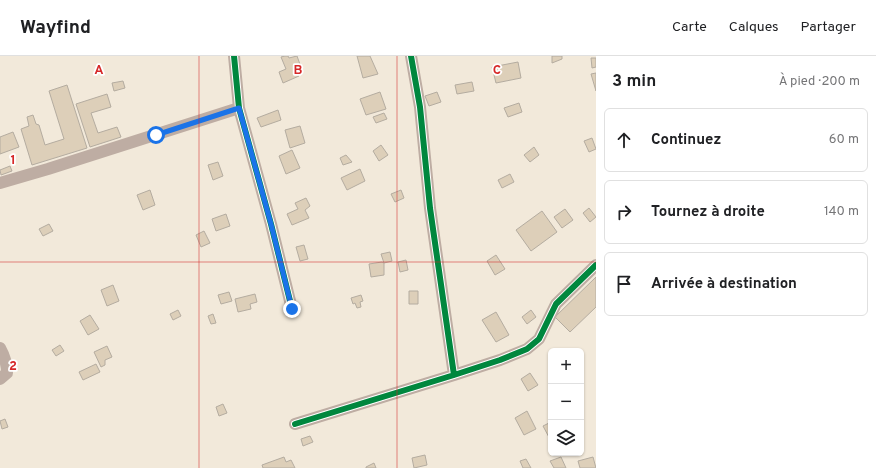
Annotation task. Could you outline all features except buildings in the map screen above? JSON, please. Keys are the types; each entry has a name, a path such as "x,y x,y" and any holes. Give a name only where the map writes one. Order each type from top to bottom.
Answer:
{"street":[{"path":"234,56 239,108 271,224 292,309"},
{"path":"411,56 420,107 430,208 454,375"},
{"path":"0,183 239,108"},
{"path":"295,424 454,375 500,360 527,349 539,339 556,304 596,265"},
{"path":"0,348 6,359 7,365 7,373 0,380"}],"cycle path":[{"path":"234,56 239,108 271,224 292,309"},
{"path":"411,56 420,107 430,208 454,375"},
{"path":"295,424 454,375 500,360 527,349 539,339 556,304 596,265"}],"route":[{"path":"156,135 239,108 271,224 292,309"}]}
